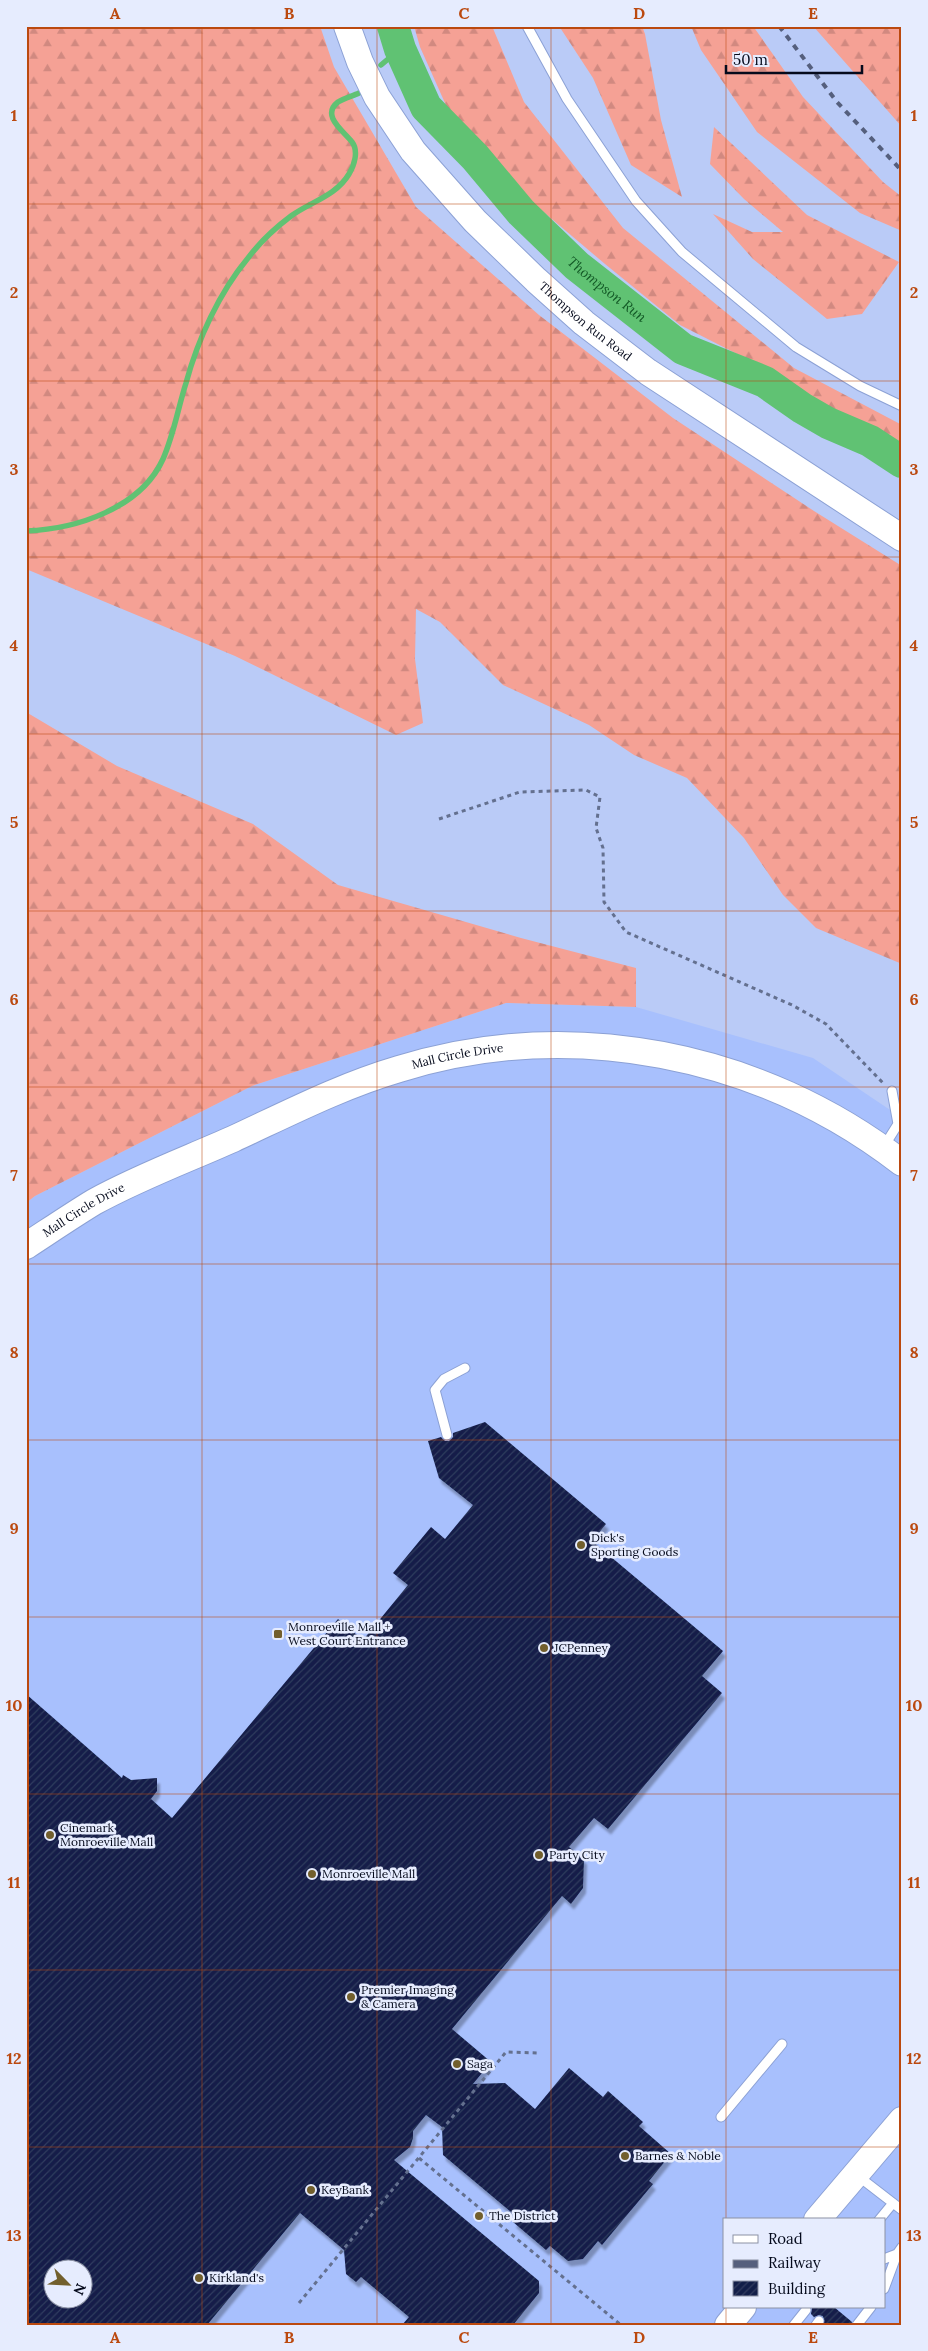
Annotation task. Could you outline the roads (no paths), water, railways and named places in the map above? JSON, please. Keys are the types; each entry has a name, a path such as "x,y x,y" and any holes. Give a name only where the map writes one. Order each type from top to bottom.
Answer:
{"street":[{"name":"Thompson Run Road","path":"347,26 360,62 377,97 413,151 475,221 536,280 584,324 648,372 902,538"},
{"name":"Mall Circle Drive","path":"26,1246 96,1201 333,1093 408,1066 460,1053 493,1048 556,1044 592,1045 635,1049 702,1063 740,1075 809,1104 840,1120 892,1155"},
{"path":"819,2218 902,2120"},
{"path":"728,2325 742,2308"}],"lane":[{"path":"527,26 567,99 636,201 682,252 796,347 860,386 902,406"},
{"path":"892,1091 898,1124 892,1155"},
{"path":"447,1435 435,1390 444,1379 465,1368"},
{"path":"721,2117 782,2044"},
{"path":"856,2174 902,2210"},
{"path":"881,2218 893,2203"},
{"path":"886,2257 899,2250"},
{"path":"886,2285 899,2250"},
{"path":"857,2325 870,2308"},
{"path":"794,2325 806,2310"}],"waterway":[{"name":"Thompson Run","path":"393,26 400,49 426,107 475,157 521,212 577,266 683,349 765,382 802,408 828,423 870,441 902,462"},
{"path":"381,65 400,49"},
{"path":"26,531 66,526 105,513 139,491 153,476 163,459 170,440 191,366 203,333 228,286 253,252 279,225 298,211 337,188 344,182 351,171 355,158 354,146 336,124 332,113 333,107 338,102 359,93"}],"railway":[{"path":"779,26 837,102 902,171"}],"place":[{"name":"Dick's Sporting Goods","path":"581,1545"},
{"name":"Monroeville Mall + West Court Entrance","path":"278,1634"},
{"name":"JCPenney","path":"544,1648"},
{"name":"Cinemark Monroeville Mall","path":"50,1835"},
{"name":"Party City","path":"539,1855"},
{"name":"Monroeville Mall","path":"312,1874"},
{"name":"Premier Imaging & Camera","path":"351,1997"},
{"name":"Saga","path":"457,2064"},
{"name":"Barnes & Noble","path":"625,2156"},
{"name":"KeyBank","path":"311,2190"},
{"name":"The District","path":"479,2216"},
{"name":"Kirkland's","path":"199,2278"}]}
